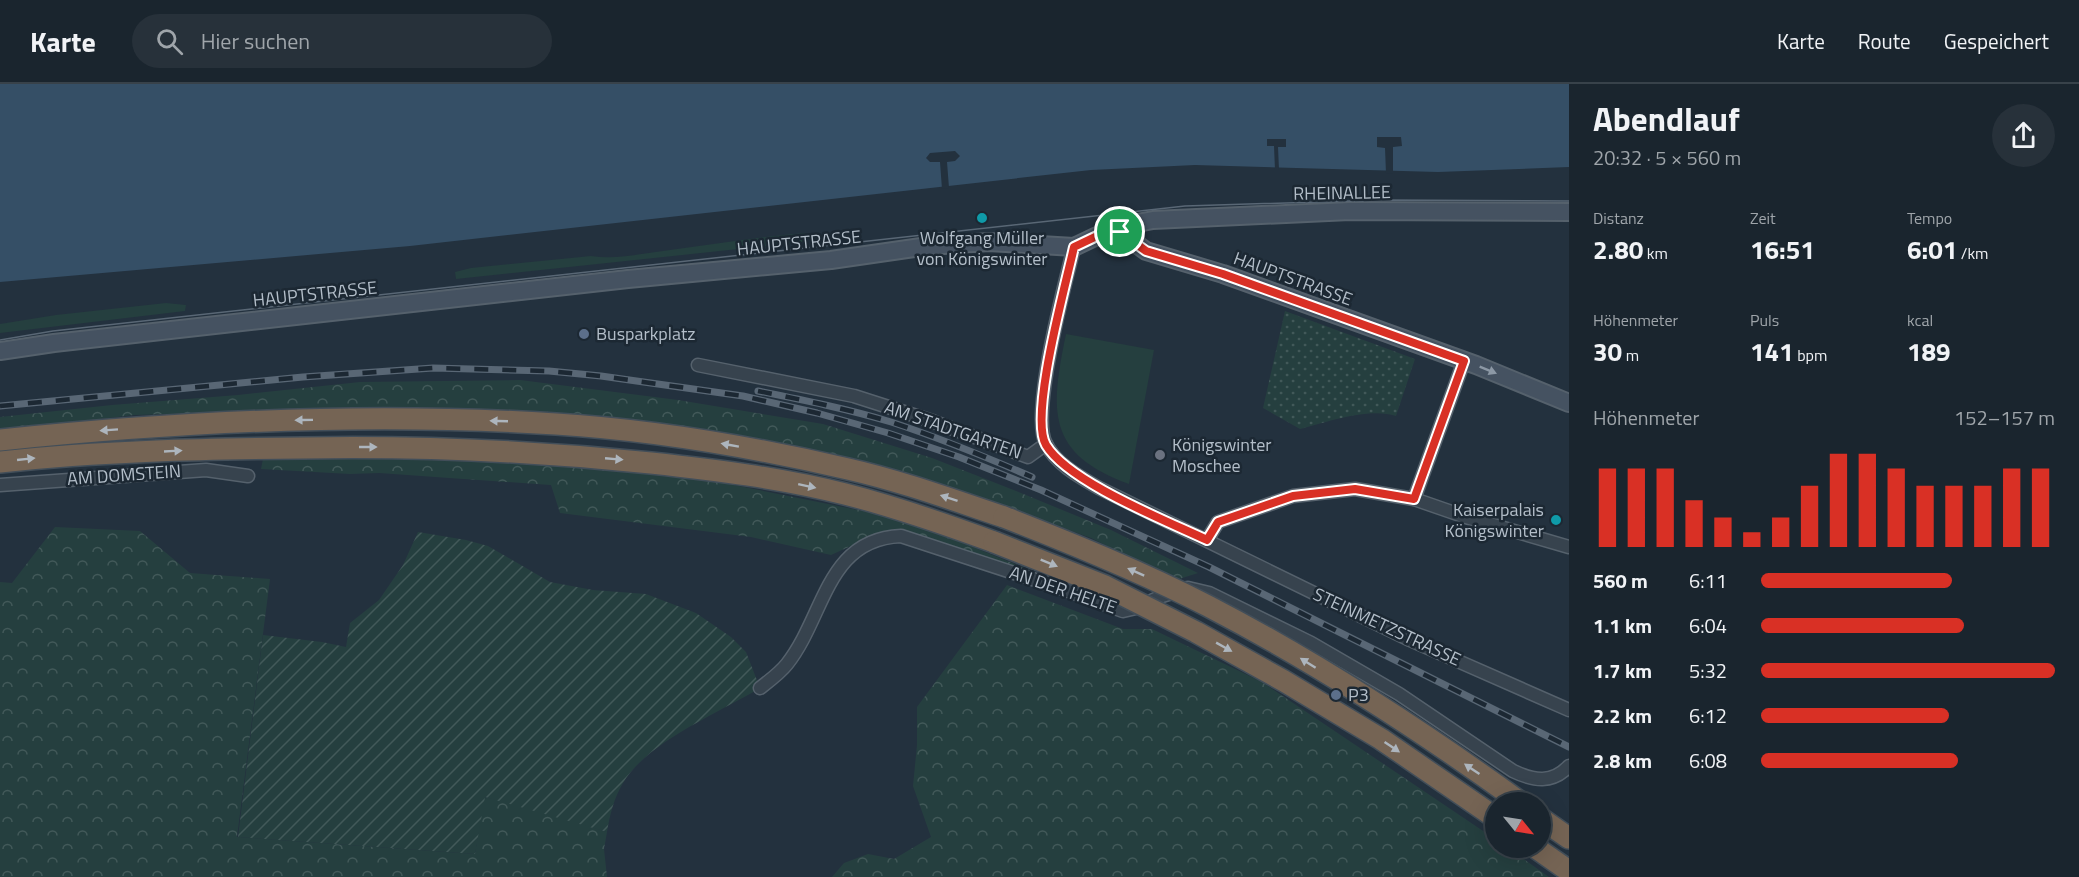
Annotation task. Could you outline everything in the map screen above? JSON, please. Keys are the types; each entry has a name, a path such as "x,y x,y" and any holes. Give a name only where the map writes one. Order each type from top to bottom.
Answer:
{"highway":[{"path":"0,440 182,425 419,419 557,424 706,441 849,469 901,483 1004,517 1126,567 1219,612 1318,669 1399,720 1505,792"},
{"path":"0,462 52,456 277,448 387,447 555,454 702,468 844,494 941,522 1105,586 1196,632 1284,681 1381,739 1485,810"},
{"path":"1551,826 1569,838"},
{"path":"1550,858 1569,872"}],"street":[{"name":"RHEINALLEE","path":"1120,232 1132,224 1153,220 1327,212 1569,212"},
{"name":"HAUPTSTRASSE","path":"0,351 617,280 831,260 928,246 989,242 1074,247 1097,236 1120,232 1146,251 1223,274 1464,361 1569,403"},
{"path":"1046,444 1041,414 1047,367 1074,247"},
{"path":"1414,499 1464,361"},
{"name":"AM STADTGARTEN","path":"698,365 854,396 932,421 1028,457 1046,444 1061,462 1077,475 1207,540"},
{"name":"AM DOMSTEIN","path":"0,485 206,470 248,476"},
{"path":"1207,540 1218,522 1293,496 1355,489 1414,499 1466,517 1569,546"},
{"name":"AN DER HELTE","path":"760,688 787,664 807,632 825,592 846,558 860,547 882,538 901,536 1064,589 1123,611 1137,608 1162,596 1188,588 1209,592 1341,660 1399,694 1520,774 1546,780 1561,774 1569,766"},
{"name":"STEINMETZSTRASSE","path":"1207,540 1421,644 1569,710"}],"green space":[{"path":"805,233 805,242 456,279 455,272 471,268 591,256 630,256"},
{"path":"166,303 186,305 185,311 0,333 0,324 56,315"},
{"path":"1285,311 1415,359 1396,416 1361,414 1300,429 1263,408"},
{"path":"1066,334 1154,350 1129,484 1102,472 1082,459 1068,444 1060,427 1057,386"},
{"path":"520,380 678,400 823,424 932,458 1021,493 1111,530 1198,573 1176,580 1091,538 977,497 855,460 751,438 641,423 370,408 134,415 0,431 0,417 112,405 360,382"},
{"path":"264,454 521,459 704,479 883,515 963,543 1042,575 1049,580 897,529 879,533 831,555 751,537 560,513 551,485 379,473 350,474 261,469"},
{"path":"55,527 140,531 190,573 270,579 237,837 475,854 484,797 516,804 607,832 604,849 607,877 0,877 0,582 12,583"},
{"path":"418,532 488,546 550,582 593,590 646,594 696,613 731,637 746,652 760,688 666,742 634,768 617,794 607,832 485,797 475,854 238,837 263,635 346,647 350,623 379,600 403,565"},
{"path":"1007,585 1123,629 1152,629 1262,682 1485,832 1485,858 1522,858 1549,877 832,877 844,863 868,854 894,859 931,837 913,786 917,745 917,707"}],"water":[{"path":"0,84 1569,84 1569,167 1438,172 1195,165 1091,170 410,246 0,282"}],"pier":[{"path":"1377,137 1401,137 1402,146 1393,147 1393,174 1386,173 1385,148 1377,147"},
{"path":"1267,139 1286,139 1286,147 1278,147 1279,170 1275,170 1274,146 1267,146"},
{"path":"955,151 960,156 955,161 947,162 949,188 942,189 940,162 930,162 926,158 930,153"}],"tram line":[{"path":"0,340 53,331 1185,206 1383,200 1569,201"}],"railway":[{"path":"0,406 303,377 433,368 549,371 743,396 817,413 888,433 959,457 1041,490 1209,567 1569,747"},
{"path":"758,391 891,422 963,448 1032,477"}],"place":[{"name":"Wolfgang Müller von Königswinter","path":"982,218"},
{"name":"Busparkplatz","path":"584,334"},
{"name":"Königswinter Moschee","path":"1160,455"},
{"name":"Kaiserpalais Königswinter","path":"1556,520"},
{"name":"P3","path":"1336,695"}],"route":[{"path":"1120,232 1146,251 1223,274 1464,361 1414,499 1355,489 1293,496 1218,522 1207,540 1099,488 1061,462 1046,444 1041,414 1047,367 1074,247 1097,236 1120,232"}]}
